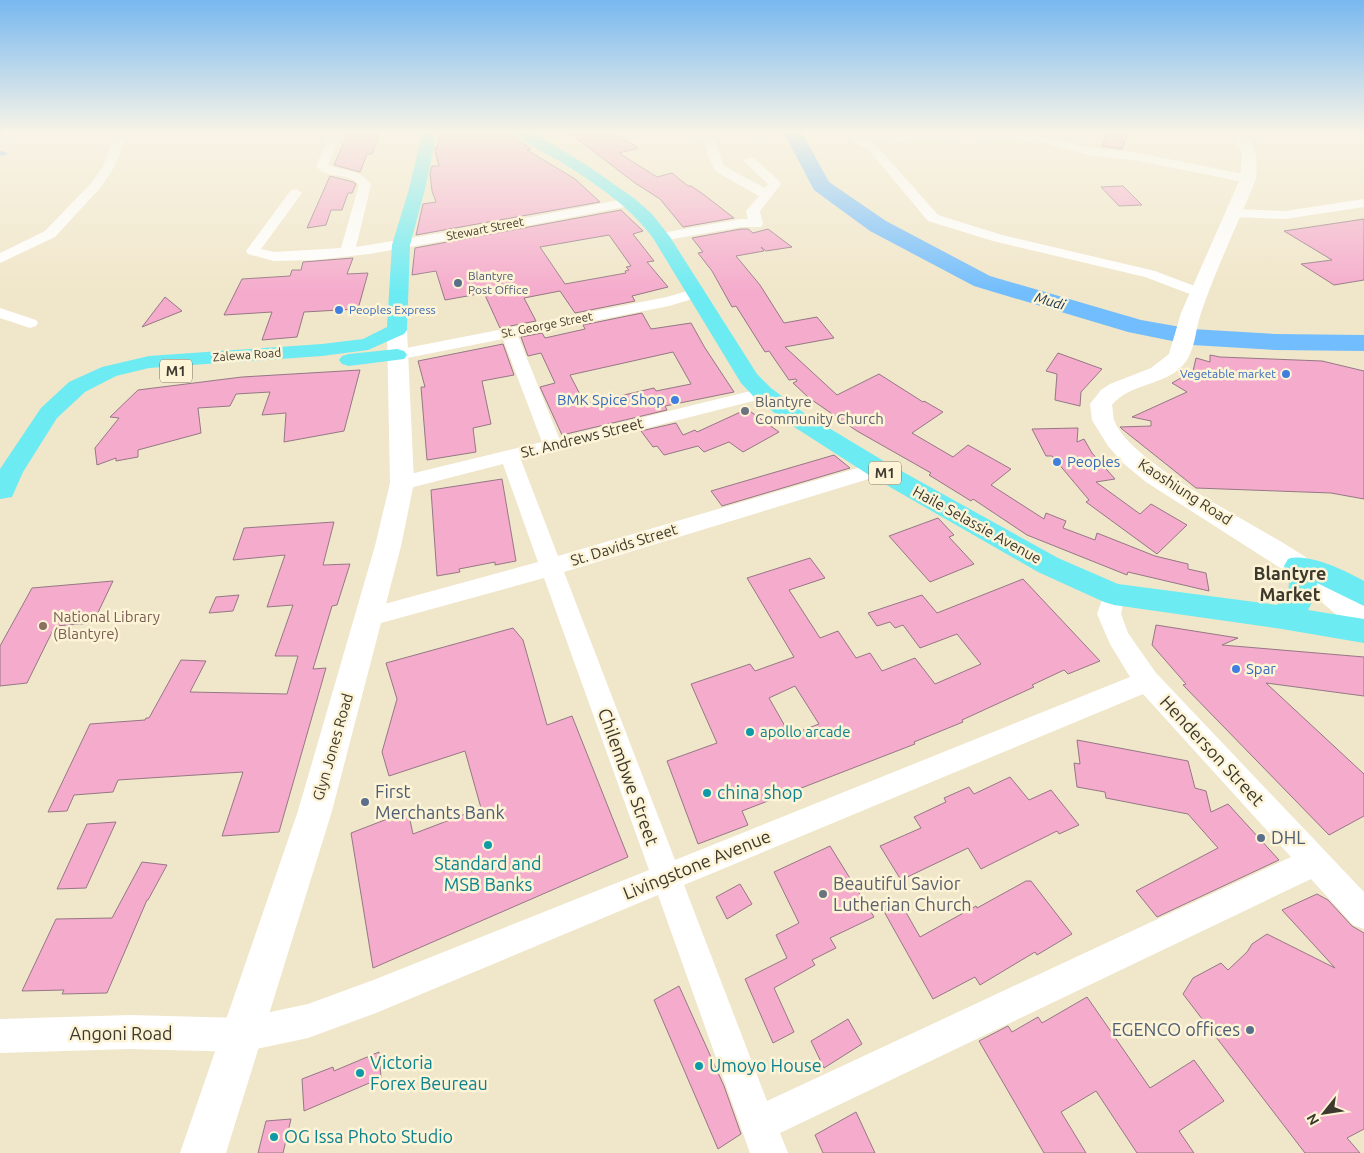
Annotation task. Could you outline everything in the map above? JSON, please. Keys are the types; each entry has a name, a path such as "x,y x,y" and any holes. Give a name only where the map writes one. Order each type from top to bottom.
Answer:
{"highway":[{"path":"397,342 401,246 418,185"},
{"name":"Haile Selassie Avenue","path":"606,185 646,217 697,293 749,378 762,393 796,418 878,469 1048,565 1114,594 1282,617 1364,631"},
{"name":"Zalewa Road","path":"2,493 11,471 49,413 77,387 109,371 149,362 322,350 397,342"},
{"path":"1298,566 1336,579 1364,595"},
{"path":"1282,617 1297,606 1304,594 1303,579 1298,566"}],"street":[{"path":"0,260 50,234 95,185"},
{"path":"347,252 364,185"},
{"path":"749,185 767,195"},
{"path":"661,237 741,223 756,224 753,211 773,185"},
{"path":"903,185 933,218 998,238 1150,274 1200,293"},
{"name":"Kaoshiung Road","path":"1246,185 1190,316 1183,350 1175,361 1164,369 1118,386 1107,395 1101,404 1103,420 1116,441 1126,452 1156,476 1298,566 1364,622"},
{"name":"Stewart Street","path":"296,193 257,244 253,251 256,254 265,256 301,256 401,246 629,202"},
{"path":"1234,213 1286,215 1364,203"},
{"name":"St. George Street","path":"397,342 509,333 669,301 697,293"},
{"path":"0,313 30,323"},
{"path":"509,333 553,446"},
{"name":"Glyn Jones Road","path":"203,1153 315,811 370,616 402,483 397,342"},
{"name":"St. Andrews Street","path":"402,483 762,393"},
{"name":"Chilembwe Street","path":"510,457 764,1138"},
{"name":"St. Davids Street","path":"370,616 550,567 878,469"},
{"name":"Henderson Street","path":"1114,594 1109,614 1118,637 1147,681 1364,914"},
{"name":"Livingstone Avenue","path":"242,1035 308,1021 376,996 1147,681"},
{"path":"764,1138 1315,861"},
{"name":"Angoni Road","path":"0,1036 130,1032 242,1035"}],"building":[{"path":"326,185 356,185 352,193 348,193 342,210 331,210 326,225 307,228"},
{"path":"431,185 581,185 600,202 416,235 423,204 436,202"},
{"path":"638,185 691,186 734,218 683,227 660,199"},
{"path":"1123,186 1142,205 1119,206 1101,187"},
{"path":"621,210 643,231 633,234 654,261 647,262 668,287 632,296 635,301 575,313 560,291 524,298 536,321 500,328 484,293 445,300 436,271 412,275 415,248","holes":["609,235 631,266 626,267 629,270 625,271 626,273 565,284 540,247"]},
{"path":"1364,219 1364,280 1334,285 1301,264 1332,260 1284,231"},
{"path":"748,229 753,233 768,229 792,247 766,251 761,247 764,251 736,256 760,285 784,323 817,317 834,338 785,347 837,395 879,374 923,402 943,412 912,433 953,457 968,445 1011,469 991,485 1044,519 1046,513 1066,521 1063,528 1095,540 1097,533 1155,556 1188,564 1188,569 1206,573 1209,591 1128,572 1127,575 1027,535 973,499 971,501 929,475 931,473 857,431 809,398 793,383 797,381 796,379 789,380 769,351 765,352 736,306 732,307 712,271 698,253 703,252 692,238"},
{"path":"353,258 347,274 368,273 358,309 304,312 297,337 262,340 272,312 224,315 242,279 290,276 292,270 301,270 303,262"},
{"path":"165,297 182,311 142,327"},
{"path":"642,313 651,329 691,323 734,392 665,406 667,410 562,435 540,387 555,383 541,353 528,356 521,337 542,333 545,338 585,329 583,325","holes":["673,352 691,384 656,391 654,388 585,404 570,375"]},
{"path":"503,344 514,375 482,381 491,424 473,428 476,452 427,460 421,387 425,387 418,361"},
{"path":"1058,353 1102,369 1081,392 1080,406 1055,400 1057,374 1046,371"},
{"path":"1210,355 1322,361 1364,371 1364,499 1331,493 1196,488 1120,427 1151,426 1151,421 1132,417 1187,392 1172,383 1193,371 1196,358 1210,362"},
{"path":"360,370 344,431 284,442 286,413 262,415 270,392 236,394 230,406 198,408 201,433 138,450 138,457 116,461 116,458 97,465 95,448 119,418 110,417 138,390 242,377"},
{"path":"747,409 779,432 743,452 729,442 704,452 698,446 664,455 657,446 653,447 641,431 676,423 683,435 695,430 697,432"},
{"path":"1078,428 1077,442 1084,439 1092,453 1115,479 1096,482 1140,514 1151,504 1187,525 1157,554 1086,502 1089,500 1052,456 1046,456 1032,429"},
{"path":"834,455 850,468 722,506 711,491"},
{"path":"502,479 516,561 495,565 495,562 459,569 460,572 437,576 431,490"},
{"path":"938,518 954,535 949,537 974,564 930,582 889,536"},
{"path":"334,522 323,565 350,564 337,605 332,606 313,669 326,668 279,832 222,836 243,772 118,780 113,792 74,795 67,811 48,812 90,724 145,720 149,718 181,660 206,661 190,692 287,694 298,656 275,656 293,605 267,607 285,555 233,560 244,528"},
{"path":"810,558 825,578 789,590 820,638 838,631 856,658 870,653 882,671 915,658 935,684 981,664 957,634 920,648 903,625 895,628 890,622 877,626 868,613 922,595 937,613 1023,579 1100,661 1068,674 1064,670 1032,685 1034,687 962,720 963,722 914,742 915,744 742,811 748,825 698,844 667,761 717,743 691,684 750,664 755,671 794,657 747,578","holes":["795,686 819,724 790,735 769,698"]},
{"path":"113,581 93,623 55,626 27,683 0,686 0,646 32,588"},
{"path":"239,595 233,611 209,613 216,597"},
{"path":"1156,625 1238,638 1222,645 1364,657 1364,696 1266,683 1364,774 1364,816 1329,835 1183,685 1186,684 1152,645"},
{"name":"Standard and MSB Banks","path":"513,628 523,640 547,725 572,716 628,857 373,968 351,833 408,811 413,834 481,808 465,751 389,776 382,752 397,699 386,663"},
{"path":"1077,740 1188,761 1195,788 1206,791 1211,812 1228,804 1279,860 1157,917 1136,891 1218,848 1188,814 1106,798 1105,792 1077,787 1074,763 1080,764"},
{"path":"1010,777 1029,800 1051,790 1079,825 1059,834 1057,831 981,869 968,848 901,880 880,846 921,828 914,817 946,802 944,798 969,787 974,794"},
{"path":"116,822 86,888 57,889 87,824"},
{"name":"Beautiful Savior Lutherian Church","path":"830,846 874,917 830,938 836,948 812,960 815,965 774,988 794,1032 773,1043 745,979 787,958 776,935 799,923 774,872"},
{"path":"142,862 167,865 147,900 107,993 62,994 64,990 22,991 56,919 112,918"},
{"path":"1026,881 1031,881 1072,934 1037,955 1035,952 980,985 975,977 933,999 882,908 899,900 920,937"},
{"path":"740,884 752,904 727,919 716,897"},
{"path":"1317,894 1328,900 1352,926 1364,933 1364,1129 1347,1138 1360,1153 1305,1153 1183,994 1193,978 1221,963 1228,970 1247,952 1252,944 1267,934 1335,968 1282,910"},
{"name":"Umoyo House","path":"679,986 724,1086 741,1134 718,1149 654,1000"},
{"path":"1087,997 1150,1088 1194,1060 1224,1101 1179,1131 1194,1153 1137,1153 1096,1091 1061,1112 1086,1153 1044,1153 979,1041 1008,1026 1012,1032 1038,1017 1042,1023"},
{"path":"848,1019 862,1044 824,1068 811,1041"},
{"path":"379,1052 381,1078 304,1111 302,1079 333,1067 334,1071"},
{"path":"856,1112 875,1153 823,1153 815,1135"},
{"name":"OG Issa Photo Studio","path":"291,1119 283,1153 258,1153 266,1121"}],"waterway":[{"name":"Mudi","path":"820,185 878,226 982,281 1137,327 1192,337 1275,342 1364,343"}],"place":[{"name":"Blantyre Post Office","path":"458,283"},
{"name":"Peoples Express","path":"339,310"},
{"name":"Vegetable market","path":"1286,374"},
{"name":"BMK Spice Shop","path":"675,400"},
{"name":"Blantyre Community Church","path":"745,411"},
{"name":"Peoples","path":"1057,462"},
{"name":"National Library (Blantyre)","path":"43,626"},
{"name":"Spar","path":"1236,669"},
{"name":"apollo arcade","path":"750,732"},
{"name":"china shop","path":"707,793"},
{"name":"First Merchants Bank","path":"365,802"},
{"name":"DHL","path":"1261,838"},
{"name":"Standard and MSB Banks","path":"488,845"},
{"name":"Beautiful Savior Lutherian Church","path":"823,894"},
{"name":"EGENCO offices","path":"1250,1030"},
{"name":"Umoyo House","path":"699,1066"},
{"name":"Victoria Forex Beureau","path":"360,1073"},
{"name":"OG Issa Photo Studio","path":"274,1137"}],"district":[{"name":"Blantyre Market","path":"1290,584"}]}
